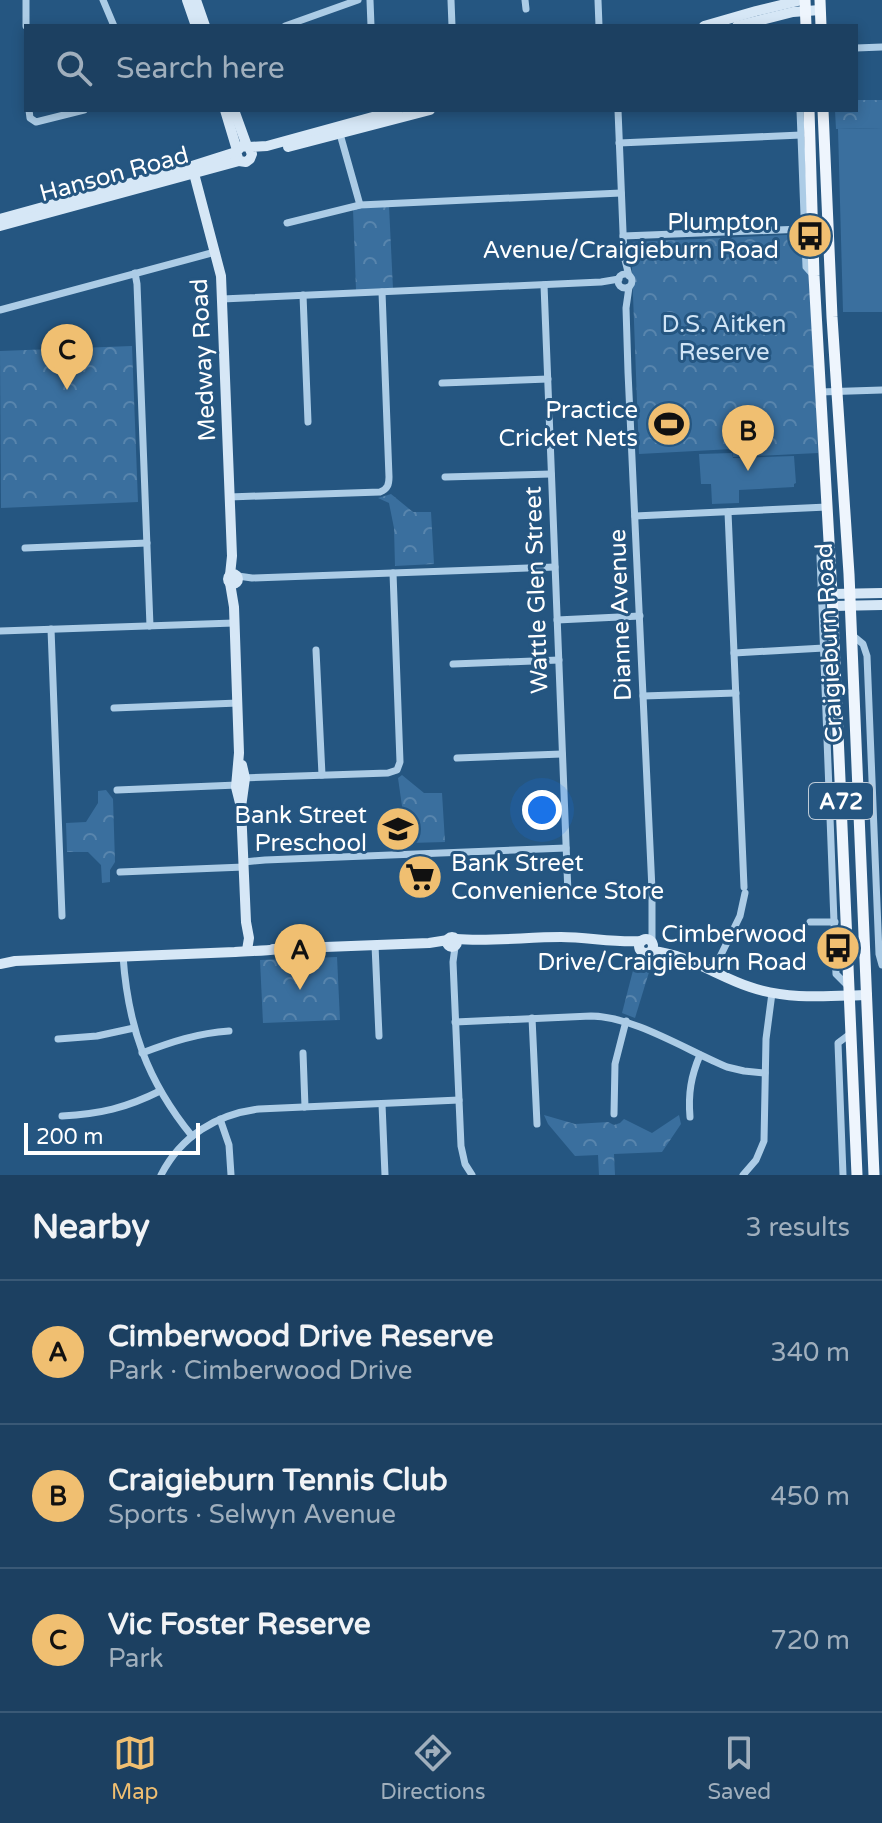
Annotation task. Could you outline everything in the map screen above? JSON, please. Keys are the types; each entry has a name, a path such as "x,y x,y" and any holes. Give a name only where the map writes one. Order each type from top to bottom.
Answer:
{"main road":[{"path":"805,3 806,24"},
{"name":"Craigieburn Road","path":"809,112 814,276 833,600 857,1175"},
{"name":"Craigieburn Road","path":"823,112 830,291 841,393 867,999 877,1115 874,1175"}],"street":[{"path":"26,0 26,24"},
{"path":"103,0 113,24"},
{"path":"187,0 195,24"},
{"path":"196,0 204,24"},
{"path":"291,24 358,0"},
{"path":"370,0 371,24"},
{"path":"451,0 452,24"},
{"path":"598,0 599,24"},
{"path":"711,24 756,11 805,3 820,5"},
{"path":"744,24 785,13 805,3"},
{"path":"858,48 882,47"},
{"path":"29,112 30,118 36,122 76,112"},
{"name":"Hanson Road","path":"0,226 193,170 243,152 339,130 375,117 414,112"},
{"name":"Dianne Avenue","path":"618,112 652,920 647,945"},
{"name":"Craigieburn Road","path":"800,112 806,267 814,276"},
{"path":"231,114 243,152"},
{"path":"339,130 360,205"},
{"path":"619,143 801,135"},
{"name":"Hanson Road","path":"0,219 193,170"},
{"name":"Medway Road","path":"193,170 221,276 247,947"},
{"path":"287,223 360,205 621,193"},
{"path":"623,236 804,229"},
{"path":"0,310 215,252"},
{"path":"135,273 150,626"},
{"path":"222,299 623,282"},
{"name":"Wattle Glen Street","path":"544,285 568,894"},
{"path":"229,497 385,490 389,477 382,292"},
{"path":"303,295 308,422"},
{"path":"442,383 548,379"},
{"path":"820,392 882,390"},
{"path":"445,477 551,474"},
{"path":"635,516 827,507"},
{"path":"713,971 740,916 744,890 728,512"},
{"path":"25,548 147,543"},
{"name":"Craigieburn Road","path":"830,548 820,556 836,974 849,995"},
{"path":"235,579 555,567"},
{"path":"117,790 388,773 399,768 393,573"},
{"path":"850,606 882,593"},
{"path":"833,600 850,606 882,606"},
{"path":"557,620 640,616"},
{"path":"0,631 234,623"},
{"path":"51,629 62,916"},
{"path":"851,634 863,644 867,656 878,829 879,954 882,965"},
{"path":"734,653 824,648"},
{"path":"316,650 322,775"},
{"path":"453,664 559,660"},
{"path":"643,696 736,693"},
{"path":"114,708 238,703"},
{"path":"457,758 562,754"},
{"path":"831,813 841,799"},
{"path":"120,872 265,860 566,848"},
{"path":"863,903 880,902"},
{"path":"810,922 835,922"},
{"path":"0,961 235,952 247,947 260,952 562,937 647,945 772,993 801,997 849,995 867,999"},
{"path":"452,944 461,1151 472,1175"},
{"path":"375,945 379,1036"},
{"path":"123,956 127,999 142,1053 160,1091 192,1136"},
{"path":"748,1173 764,1141 766,1028 772,993"},
{"path":"455,1022 598,1016 626,1021 735,1070 765,1073"},
{"path":"532,1018 537,1124"},
{"path":"614,1114 615,1064 626,1021"},
{"path":"58,1039 97,1036 134,1028"},
{"path":"142,1053 194,1035 229,1031"},
{"name":"Craigieburn Road","path":"843,1175 838,1043 850,1034"},
{"path":"303,1053 305,1107"},
{"path":"690,1117 690,1085 700,1055"},
{"path":"62,1116 109,1111 131,1105 160,1091"},
{"path":"161,1175 192,1136 220,1119 248,1110 459,1100"},
{"path":"382,1104 385,1175"},
{"path":"220,1119 229,1145 231,1175"}],"green space":[{"path":"858,100 882,100 882,128 836,129 835,112 858,112"},
{"path":"882,128 882,312 843,312 838,129"},
{"path":"389,206 393,289 356,290 353,209"},
{"name":"D.S. Aitken Reserve","path":"809,234 818,453 733,457 732,449 639,454 631,242"},
{"path":"132,346 138,502 1,508 0,351"},
{"path":"732,453 733,458 794,456 794,487 739,490 739,503 712,504 711,484 701,484 699,454"},
{"path":"391,494 413,512 431,512 434,564 395,566 394,528 389,503 378,498"},
{"path":"402,775 424,793 442,793 445,842 409,843 408,813 403,813 398,778"},
{"path":"106,790 113,799 115,862 110,870 110,882 102,883 101,865 88,852 67,852 66,823 86,822 98,803 98,791"},
{"path":"637,955 653,959 635,1018 622,1013"},
{"path":"337,957 340,1020 263,1023 260,960"},
{"path":"544,1115 575,1124 608,1122 614,1125 624,1119 652,1133 679,1115 681,1124 662,1152 614,1154 615,1175 599,1175 598,1155 575,1156"}],"place":[{"name":"Plumpton Avenue/Craigieburn Road","path":"810,236"},
{"name":"Vic Foster Reserve","path":"67,390"},
{"name":"Practice Cricket Nets","path":"669,424"},
{"name":"Craigieburn Tennis Club","path":"748,471"},
{"name":"Bank Street Preschool","path":"398,829"},
{"name":"Bank Street Convenience Store","path":"420,877"},
{"name":"Cimberwood Drive/Craigieburn Road","path":"838,948"},
{"name":"Cimberwood Drive Reserve","path":"300,990"}]}
